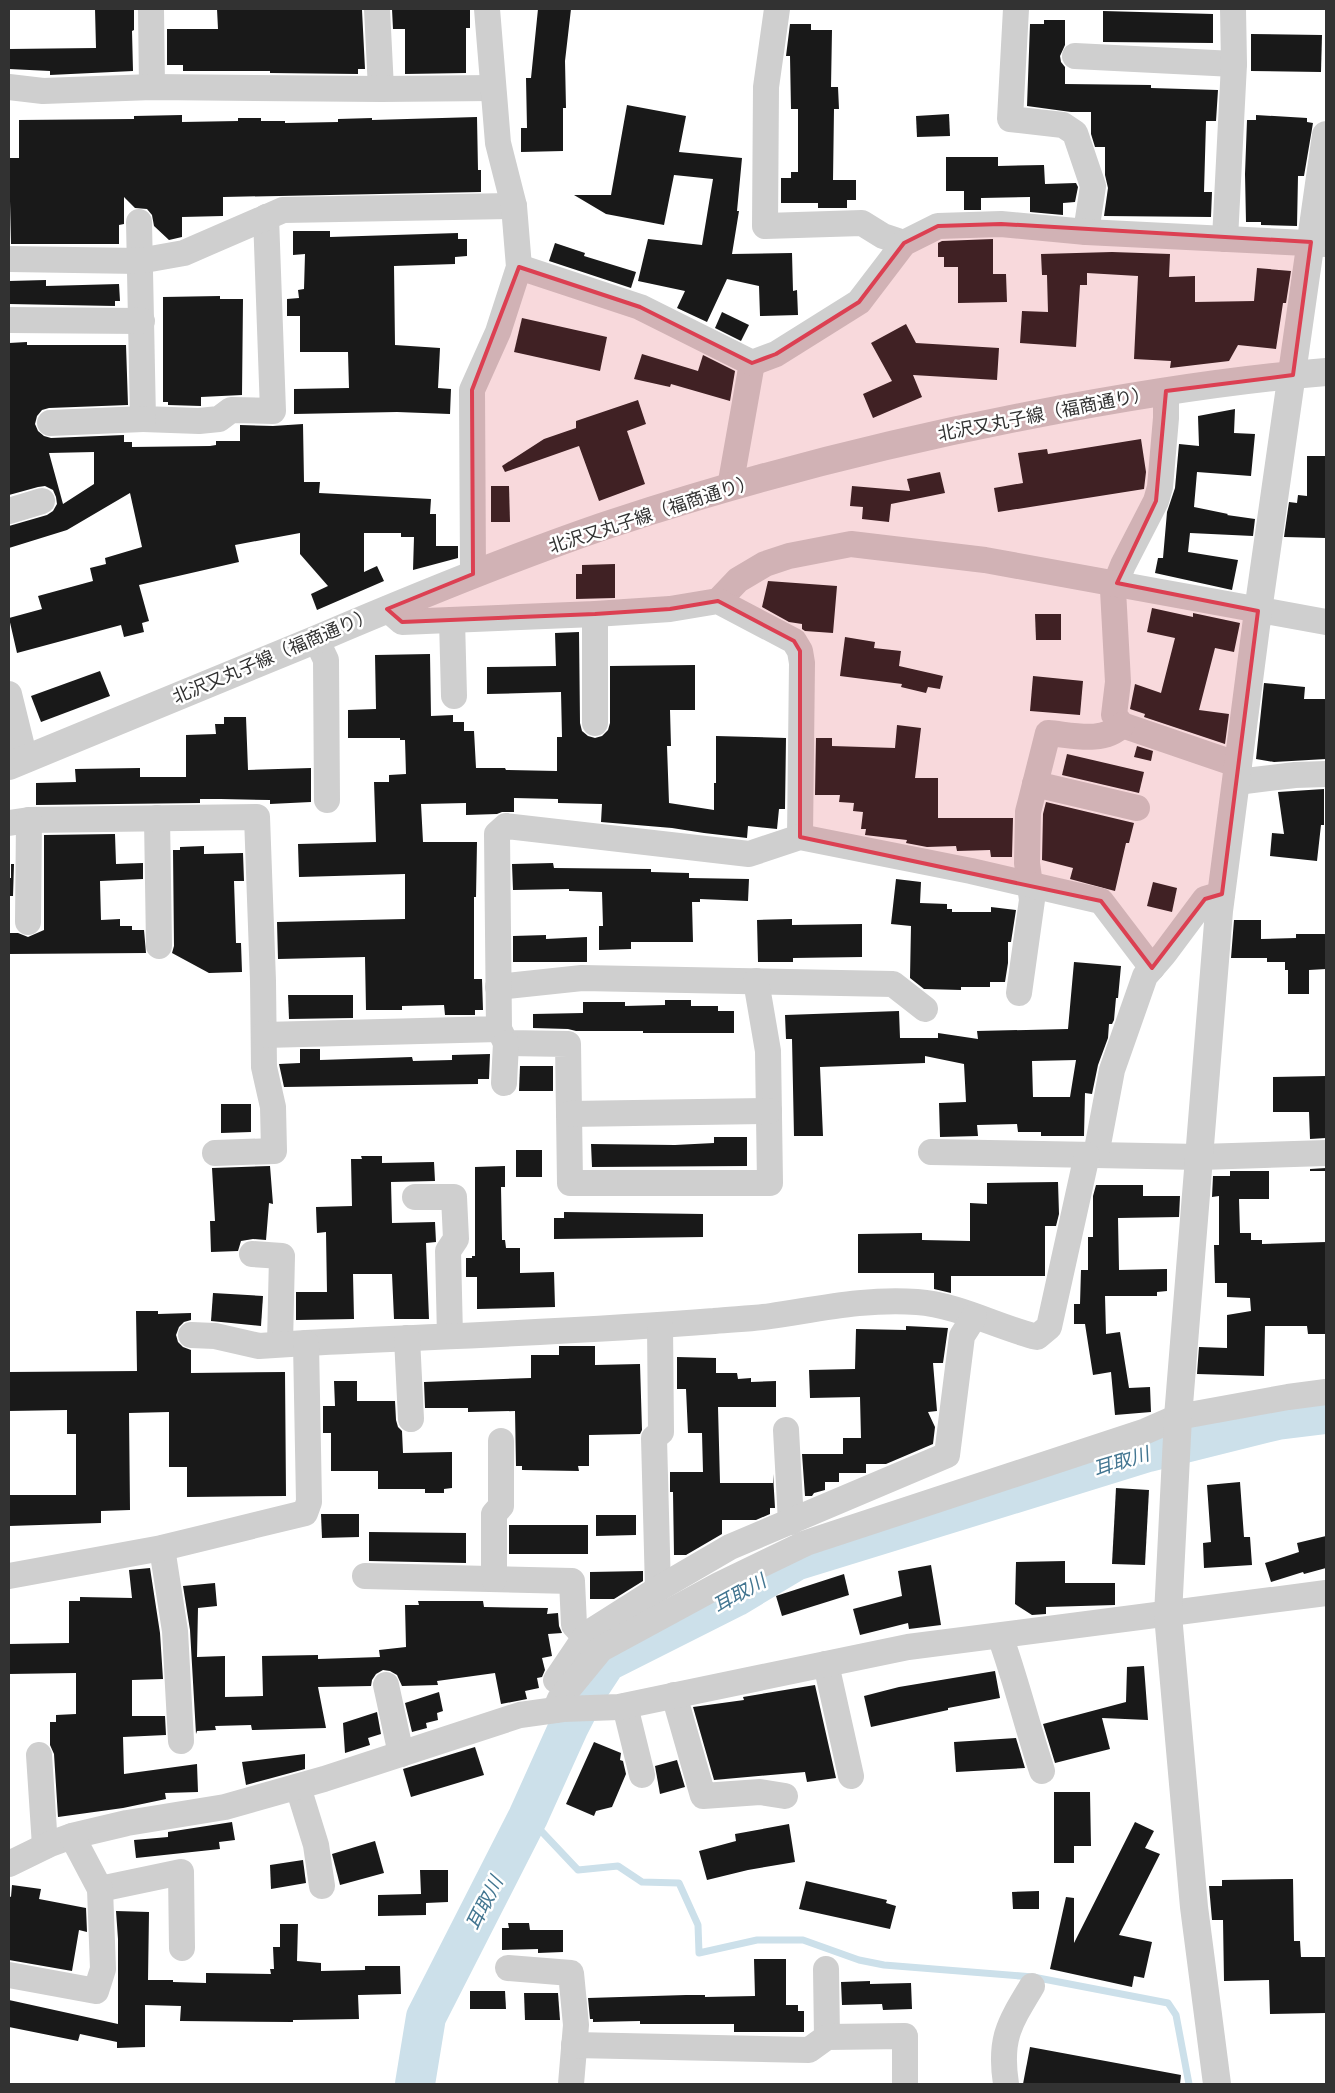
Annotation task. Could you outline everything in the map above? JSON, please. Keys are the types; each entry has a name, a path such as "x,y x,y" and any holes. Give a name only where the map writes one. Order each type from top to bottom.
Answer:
{"street":[{"path":"151,9 152,87"},
{"path":"377,9 381,89"},
{"path":"474,574 472,390 498,332 520,268 514,206 498,143 487,9"},
{"path":"777,9 766,87 765,226 862,223 883,236 904,243"},
{"path":"1016,9 1010,119 1063,125 1074,133 1092,186 1086,232"},
{"path":"1225,239 1234,64 1233,9"},
{"path":"1075,56 1234,64"},
{"path":"9,87 43,91 152,87 493,88"},
{"path":"1217,2084 1194,1907 1168,1615 1177,1419 1222,894 1258,610 1293,375 1319,243 1326,135"},
{"path":"9,259 139,261 184,253 283,210 514,206"},
{"path":"50,423 143,420 199,422 219,419 231,410 273,410 266,217"},
{"path":"139,222 143,420"},
{"path":"520,268 640,307 752,363 776,354 859,302 904,243 938,226 1001,224 1086,232 1319,243"},
{"path":"9,320 142,320"},
{"path":"730,487 752,363"},
{"name":"北沢又丸子線（福商通り）","path":"17,762 474,574 601,527 730,487 857,452 964,428 1166,391 1326,372"},
{"path":"1166,391 1166,418 1160,487 1156,501 1123,565 1113,590 1118,682 1114,715 1122,725 1238,774 1326,774"},
{"path":"9,511 42,501"},
{"path":"387,609 402,622 670,609 718,601 738,580 765,564 789,556 851,544 985,560 1326,622"},
{"path":"718,601 794,641 800,651 802,663 800,836"},
{"path":"595,723 596,614"},
{"path":"452,620 454,696"},
{"path":"316,639 326,660 327,800"},
{"path":"9,694 17,762"},
{"path":"1019,993 1032,900 1027,864 1028,812 1048,733 1098,737 1117,730 1122,725"},
{"path":"1035,784 1137,808"},
{"path":"28,922 19,822 257,817 264,1067 273,1107 274,1151 215,1153"},
{"path":"157,818 159,946"},
{"path":"504,1083 498,987 497,834 506,826 749,854 800,836 1030,884 1101,901 1152,968"},
{"path":"191,1335 215,1336 259,1346 660,1325 768,1317 848,1304 892,1300 920,1302 946,1307 1037,1337 1049,1327 1112,1070 1145,976 1204,899 1222,894"},
{"path":"498,987 582,978 893,984 925,1009"},
{"path":"264,1035 502,1036 568,1044 570,1183 770,1183 768,1051 756,981"},
{"path":"569,1114 769,1111"},
{"path":"931,1152 1200,1157 1326,1153"},
{"path":"415,1197 454,1197 456,1239 448,1251 450,1336"},
{"path":"252,1254 282,1256 280,1344"},
{"path":"553,1711 543,1697 585,1637 609,1618 730,1547 947,1455 962,1336 974,1317"},
{"path":"658,1589 654,1438 661,1432 660,1325"},
{"path":"407,1338 411,1419"},
{"path":"9,1576 162,1548 305,1513 309,1502 306,1343"},
{"path":"553,1711 560,1699 601,1649 719,1585 806,1542 1146,1431 1177,1419 1269,1400 1326,1392"},
{"path":"786,1430 791,1522"},
{"path":"494,1579 494,1514 501,1506 501,1442"},
{"path":"162,1548 174,1631 182,1741"},
{"path":"365,1576 572,1581 574,1625 585,1637"},
{"path":"9,1864 45,1846 72,1836 127,1823 225,1807 401,1754 520,1715 622,1706 908,1647 1168,1615 1326,1593"},
{"path":"1000,1636 1016,1681 1026,1723 1042,1771"},
{"path":"826,1664 851,1776"},
{"path":"386,1685 401,1754"},
{"path":"674,1696 703,1796 760,1792 785,1796"},
{"path":"622,1706 642,1775"},
{"path":"39,1755 45,1846"},
{"path":"298,1786 316,1845 322,1886"},
{"path":"9,1975 96,1990 103,1969 100,1889 72,1836"},
{"path":"100,1889 181,1872 182,1948"},
{"path":"508,1968 571,1973 576,2025 571,2084"},
{"path":"826,1969 827,2037"},
{"path":"1006,2084 1004,2044 1007,2032 1032,1986"},
{"path":"574,2045 809,2050 827,2037 905,2036 905,2084"}],"highlighted area":[{"path":"1001,224 1311,242 1293,375 1166,391 1156,501 1117,583 1258,611 1222,894 1205,899 1152,968 1101,901 800,837 800,651 794,641 718,601 670,609 595,614 402,622 387,609 473,574 472,390 519,267 640,307 752,363 776,354 859,302 904,243 938,226"}],"building":[{"path":"95,9 134,9 134,30 132,31 133,71 50,75 50,71 9,69 9,49 96,48"},
{"path":"217,9 362,10 365,69 358,69 358,74 270,73 270,71 183,71 183,65 167,65 167,29 218,29"},
{"path":"392,9 470,9 470,28 466,28 466,73 405,74 405,29 393,29"},
{"path":"538,9 571,9 565,61 566,108 563,108 563,151 521,152 521,128 527,128 526,78 531,78"},
{"path":"1103,11 1213,14 1213,43 1103,42"},
{"path":"1044,20 1065,20 1065,45 1060,56 1061,62 1065,67 1065,84 1151,85 1151,88 1218,90 1216,121 1206,121 1204,192 1212,192 1211,217 1104,216 1108,188 1105,175 1105,147 1095,147 1091,134 1091,112 1071,112 1027,106 1030,24 1044,24"},
{"path":"790,24 811,24 811,30 832,30 831,87 838,87 839,109 834,109 833,180 856,180 856,200 847,200 847,208 818,208 818,203 781,203 781,178 791,178 791,172 798,172 798,109 791,109 790,56 786,56"},
{"path":"1251,34 1322,35 1321,72 1251,71"},
{"path":"627,105 686,116 679,152 742,158 737,211 739,211 732,254 792,253 793,291 797,290 798,315 760,316 759,286 727,279 707,322 677,308 685,291 638,281 648,239 702,245 713,179 674,175 664,225 606,214 574,195 611,195"},
{"path":"949,114 950,136 917,137 916,116"},
{"path":"182,115 182,122 238,121 238,118 261,118 261,121 285,121 285,123 338,122 338,119 477,117 478,170 481,170 481,192 223,197 223,216 182,217 182,237 169,240 154,226 152,215 147,209 135,208 124,197 124,224 119,225 119,244 11,244 9,158 19,158 19,120 134,119 134,116"},
{"path":"1256,115 1307,118 1307,122 1313,123 1304,176 1298,176 1297,226 1261,225 1261,222 1246,222 1247,120 1256,120"},
{"path":"946,157 998,157 998,166 1044,165 1045,184 1076,183 1078,187 1075,202 1063,203 1063,215 1030,212 1030,197 981,198 981,210 964,210 964,191 946,191"},
{"path":"293,231 330,231 330,237 458,233 458,239 467,239 467,256 455,257 455,264 394,266 395,345 440,348 438,388 451,389 450,414 397,412 294,414 294,389 349,388 348,352 300,352 300,316 287,316 287,299 299,298 298,290 304,289 305,254 293,255"},
{"path":"993,239 993,274 1006,274 1007,302 958,303 958,267 944,267 944,257 938,257 938,243 942,241"},
{"path":"555,243 585,253 584,256 636,272 631,288 549,261"},
{"path":"1112,252 1170,254 1169,277 1195,276 1195,302 1254,301 1257,268 1291,271 1286,303 1283,303 1276,349 1238,345 1229,361 1170,368 1171,361 1134,359 1138,276 1087,273 1087,285 1080,285 1076,347 1020,343 1022,311 1048,312 1047,275 1042,275 1041,254"},
{"path":"46,280 46,286 119,284 120,301 115,301 115,306 9,304 9,281"},
{"path":"220,296 220,299 243,299 242,395 201,397 201,406 168,405 168,402 163,402 163,297"},
{"path":"722,312 749,325 741,341 715,328"},
{"path":"522,318 607,337 600,371 514,352"},
{"path":"906,324 916,343 999,348 997,380 913,375 922,397 873,418 863,394 892,381 871,343"},
{"path":"27,342 27,345 126,345 128,405 49,408 42,410 37,416 35,424 38,431 44,436 51,438 124,435 124,442 132,442 132,447 210,446 216,445 216,441 240,441 240,425 273,426 303,424 304,482 320,482 319,493 431,499 430,514 436,514 436,546 458,546 458,558 413,570 414,537 401,537 401,533 364,533 364,572 377,566 384,581 317,610 311,594 328,586 300,554 300,533 235,545 239,562 139,585 149,621 142,623 144,632 124,637 121,625 17,653 9,618 42,609 38,596 93,581 90,568 106,564 105,558 142,547 130,493 67,530 9,548 9,526 47,515 53,511 57,504 53,490 45,486 9,495 9,343","holes":["94,452 94,484 63,504 49,453"]},
{"path":"642,354 698,371 703,355 735,371 730,401 671,384 670,387 634,379"},
{"path":"638,400 646,424 627,431 645,484 599,501 579,446 505,472 502,466 544,439 576,428 576,421"},
{"path":"1235,409 1234,433 1255,434 1251,476 1197,472 1194,507 1255,519 1253,536 1190,533 1188,552 1238,560 1232,590 1155,573 1158,558 1163,558 1167,512 1175,488 1179,444 1199,446 1198,416"},
{"path":"1141,439 1146,472 1144,489 998,512 994,488 1023,483 1018,453 1047,449 1048,454"},
{"path":"1307,456 1326,456 1326,538 1284,537 1289,502 1297,503 1298,495 1307,496"},
{"path":"940,472 945,493 891,504 889,522 862,519 863,507 850,506 852,486 910,491 907,479"},
{"path":"491,486 509,486 510,522 491,522"},
{"path":"615,564 615,598 576,599 576,574 582,574 582,565"},
{"path":"768,581 837,586 833,633 805,631 802,629 802,624 789,622 762,607"},
{"path":"1152,608 1193,617 1193,613 1240,623 1234,652 1215,648 1199,710 1229,714 1225,744 1144,717 1145,714 1130,709 1135,684 1161,693 1175,638 1147,632"},
{"path":"1035,614 1061,614 1061,640 1036,640"},
{"path":"579,632 580,723 582,731 588,736 595,738 602,736 608,730 610,723 610,666 695,665 695,710 670,710 671,746 667,746 669,803 714,810 716,736 786,738 785,809 779,809 777,829 748,826 747,838 672,828 601,822 602,804 558,803 558,799 514,798 514,812 497,814 466,815 466,803 421,804 423,842 477,842 476,897 474,897 474,979 482,979 483,1010 475,1010 475,1015 445,1015 444,1005 402,1006 402,1010 366,1010 365,957 278,959 277,922 405,919 405,874 299,877 298,844 376,842 374,782 389,782 389,775 406,774 405,740 400,740 400,738 348,738 348,710 376,709 375,655 430,654 431,716 453,715 453,722 464,722 464,731 474,731 476,768 557,771 557,737 562,737 561,692 487,694 487,667 556,666 555,633"},
{"path":"845,637 875,642 874,648 901,651 899,666 943,676 940,689 928,687 926,693 901,687 902,684 840,676"},
{"path":"100,671 110,696 41,722 31,696"},
{"path":"1033,676 1083,681 1080,715 1030,711"},
{"path":"1264,683 1305,687 1304,699 1326,699 1326,759 1274,762 1256,759"},
{"path":"224,717 246,717 248,770 311,768 311,802 270,804 270,800 200,799 200,803 36,805 36,783 76,782 75,769 140,768 140,777 186,777 186,735 216,734 215,724 224,724"},
{"path":"897,725 921,728 915,778 938,778 938,818 1013,818 1012,857 991,857 990,850 957,851 956,846 927,847 906,843 907,840 865,835 866,829 861,829 863,812 853,811 854,803 839,802 840,795 815,795 816,738 832,738 832,746 895,748"},
{"path":"1137,746 1153,751 1151,761 1134,757"},
{"path":"1067,754 1144,772 1139,793 1062,775"},
{"path":"1324,789 1324,825 1321,825 1317,861 1270,856 1272,833 1284,834 1278,792"},
{"path":"1046,802 1134,823 1129,843 1126,843 1115,891 1070,879 1073,868 1042,860 1043,814"},
{"path":"115,834 116,864 143,863 143,879 100,881 101,920 120,919 120,926 132,926 132,930 144,930 146,953 9,954 9,933 18,933 28,937 44,930 44,835"},
{"path":"204,846 204,854 243,853 244,881 234,881 236,943 241,943 242,972 209,973 172,953 174,946 173,850 180,850 180,847"},
{"path":"553,863 554,868 651,869 651,872 689,873 689,878 749,879 748,901 700,899 700,902 692,902 693,942 631,942 631,949 599,950 599,926 603,926 602,892 569,891 569,889 513,890 512,864"},
{"path":"11,864 14,864 13,896 9,896 9,878 11,878"},
{"path":"896,879 921,882 920,903 947,904 947,909 952,909 952,912 991,912 991,907 1016,910 1011,942 1008,942 1008,963 1005,982 990,982 990,987 961,987 961,990 924,989 910,978 911,926 891,924"},
{"path":"1153,882 1177,888 1172,912 1147,906"},
{"path":"792,919 792,925 862,924 862,957 793,958 793,962 758,962 757,920"},
{"path":"1234,920 1261,920 1261,939 1296,938 1296,934 1326,934 1326,969 1309,970 1309,994 1288,994 1288,970 1285,970 1285,962 1267,962 1267,958 1231,958"},
{"path":"546,935 546,939 587,937 587,962 513,962 513,936"},
{"path":"1074,962 1121,966 1114,1020 1112,1024 1109,1024 1108,1038 1098,1065 1092,1094 1085,1093 1084,1136 1041,1136 1041,1132 1018,1132 1017,1124 977,1125 978,1136 940,1137 939,1103 966,1102 964,1064 925,1056 925,1063 820,1067 823,1136 794,1136 792,1039 786,1039 785,1015 899,1011 900,1038 938,1038 938,1033 978,1039 977,1031 1068,1029","holes":["1076,1060 1070,1097 1033,1097 1032,1061"]},
{"path":"288,995 353,995 353,1018 289,1019"},
{"path":"665,1000 691,1000 691,1006 718,1006 718,1011 734,1011 734,1033 643,1033 643,1031 576,1031 533,1028 533,1014 583,1013 583,1002 625,1002 625,1006 665,1005"},
{"path":"300,1049 320,1049 320,1060 412,1057 413,1061 452,1060 452,1055 490,1054 489,1079 478,1079 478,1084 284,1087 279,1064 300,1063"},
{"path":"520,1066 553,1066 553,1091 519,1091"},
{"path":"1326,1076 1326,1138 1310,1139 1309,1112 1273,1112 1273,1077"},
{"path":"221,1104 251,1104 251,1132 221,1133"},
{"path":"714,1137 747,1137 747,1166 592,1167 591,1144 675,1145 714,1143"},
{"path":"516,1150 542,1150 542,1177 516,1177"},
{"path":"361,1156 382,1156 382,1163 434,1162 435,1181 391,1182 392,1223 435,1222 436,1242 426,1243 429,1319 394,1319 392,1274 353,1274 354,1319 296,1320 296,1292 327,1292 326,1232 317,1233 316,1207 352,1206 351,1159 362,1159"},
{"path":"270,1166 273,1204 269,1203 266,1240 253,1239 241,1241 238,1251 211,1252 210,1221 215,1221 212,1168"},
{"path":"505,1166 505,1187 501,1187 502,1240 505,1240 506,1248 520,1248 520,1273 554,1272 555,1307 477,1309 477,1277 466,1277 466,1258 475,1256 475,1167"},
{"path":"1326,1168 1326,1171 1310,1171 1310,1169"},
{"path":"1230,1171 1269,1171 1269,1199 1239,1199 1240,1233 1251,1233 1251,1240 1262,1240 1262,1244 1326,1242 1326,1334 1308,1334 1307,1326 1265,1326 1264,1376 1197,1374 1199,1347 1227,1348 1227,1315 1251,1311 1250,1298 1227,1297 1227,1283 1215,1283 1214,1245 1219,1245 1219,1196 1212,1197 1213,1176 1230,1176"},
{"path":"1058,1182 1059,1214 1056,1226 1045,1226 1045,1276 951,1276 951,1293 934,1289 934,1273 858,1273 858,1234 922,1233 922,1240 970,1241 970,1203 987,1204 987,1183"},
{"path":"1096,1185 1143,1185 1143,1196 1180,1196 1179,1217 1118,1218 1119,1270 1167,1269 1167,1291 1157,1292 1157,1296 1105,1296 1106,1334 1120,1332 1129,1388 1150,1387 1151,1412 1115,1415 1111,1372 1093,1375 1085,1324 1074,1324 1074,1304 1080,1304 1081,1270 1088,1270 1088,1237 1093,1237 1093,1196"},
{"path":"564,1212 703,1214 703,1237 554,1239 554,1218 564,1218"},
{"path":"213,1293 263,1296 261,1326 211,1321"},
{"path":"136,1311 158,1311 158,1314 191,1313 191,1320 184,1322 179,1327 176,1335 178,1342 183,1347 191,1350 191,1373 285,1372 286,1496 187,1497 187,1467 169,1467 169,1412 129,1413 130,1510 101,1511 101,1523 9,1526 9,1495 76,1495 76,1434 67,1434 67,1410 9,1411 9,1372 137,1371"},
{"path":"906,1326 948,1328 943,1363 933,1363 937,1411 928,1412 935,1427 933,1444 886,1464 866,1464 866,1473 839,1473 839,1482 825,1482 825,1490 814,1493 812,1496 805,1496 802,1454 843,1454 843,1438 861,1438 860,1397 810,1398 809,1370 855,1369 856,1329 906,1330"},
{"path":"559,1346 595,1346 595,1365 640,1364 642,1430 640,1434 589,1435 589,1466 578,1466 579,1471 522,1470 522,1466 516,1466 515,1411 468,1412 468,1408 425,1408 424,1382 531,1378 531,1355 559,1355"},
{"path":"677,1357 716,1358 716,1373 737,1373 738,1379 751,1378 751,1382 776,1381 776,1407 718,1407 720,1483 773,1483 773,1474 775,1508 770,1508 770,1514 756,1520 722,1520 722,1534 686,1555 674,1555 673,1492 670,1492 670,1472 703,1472 702,1433 688,1433 686,1389 677,1389"},
{"path":"334,1381 357,1381 357,1401 395,1401 396,1420 398,1427 402,1431 403,1453 452,1452 452,1488 444,1489 444,1493 425,1493 425,1489 378,1489 378,1471 331,1471 331,1433 323,1433 323,1406 335,1406"},
{"path":"1240,1482 1244,1537 1250,1537 1252,1565 1204,1568 1203,1543 1211,1542 1207,1485"},
{"path":"1116,1488 1149,1490 1145,1565 1112,1564"},
{"path":"321,1514 359,1514 359,1537 322,1538"},
{"path":"596,1515 636,1515 636,1535 596,1536"},
{"path":"509,1525 588,1525 588,1554 509,1554"},
{"path":"369,1532 466,1533 466,1563 369,1561"},
{"path":"1326,1536 1326,1568 1304,1574 1303,1572 1271,1582 1265,1563 1299,1552 1297,1543"},
{"path":"1065,1561 1065,1583 1115,1583 1115,1605 1046,1607 1046,1614 1032,1615 1015,1604 1016,1562"},
{"path":"931,1565 941,1625 909,1629 908,1623 860,1635 853,1609 902,1596 898,1571"},
{"path":"150,1568 160,1633 163,1679 132,1680 132,1716 165,1716 166,1735 123,1737 124,1774 197,1764 198,1792 165,1793 166,1799 123,1808 58,1817 54,1754 50,1745 50,1722 56,1722 56,1715 76,1714 76,1673 9,1674 9,1644 69,1643 69,1601 80,1601 80,1597 132,1598 129,1570"},
{"path":"643,1571 643,1581 614,1599 590,1599 590,1572"},
{"path":"844,1574 849,1595 782,1616 776,1596"},
{"path":"215,1583 217,1606 198,1608 197,1657 225,1656 225,1697 263,1696 262,1656 318,1655 318,1659 380,1657 379,1650 406,1647 405,1605 419,1605 418,1601 483,1601 484,1607 548,1608 547,1614 558,1613 559,1626 562,1633 548,1634 552,1656 542,1658 545,1670 542,1677 537,1678 539,1688 525,1691 527,1699 501,1704 495,1673 437,1681 438,1685 402,1686 397,1675 383,1670 376,1674 371,1686 318,1687 326,1728 252,1730 251,1725 215,1726 216,1730 197,1731 196,1734 190,1630 183,1586"},
{"path":"1144,1666 1148,1720 1102,1718 1110,1749 1055,1763 1043,1724 1126,1702 1127,1667"},
{"path":"995,1671 1000,1698 948,1708 948,1710 871,1727 864,1696 899,1687"},
{"path":"815,1685 836,1778 807,1782 805,1772 714,1780 693,1707 744,1700 743,1697"},
{"path":"439,1692 443,1711 437,1713 438,1720 426,1723 427,1728 412,1732 405,1703"},
{"path":"377,1712 381,1734 368,1738 370,1745 345,1753 343,1723"},
{"path":"1016,1738 1025,1768 956,1772 954,1742"},
{"path":"594,1742 621,1753 620,1760 623,1761 626,1774 612,1807 596,1811 594,1816 566,1804"},
{"path":"475,1747 484,1775 411,1797 403,1769"},
{"path":"305,1754 305,1769 246,1785 242,1762"},
{"path":"677,1760 685,1787 660,1794 655,1766"},
{"path":"1054,1792 1090,1792 1091,1846 1074,1846 1074,1863 1054,1863"},
{"path":"232,1822 235,1840 219,1842 220,1849 136,1858 134,1840 168,1837 168,1832"},
{"path":"1135,1822 1154,1831 1145,1848 1160,1854 1119,1935 1152,1942 1144,1978 1134,1976 1132,1987 1050,1969 1066,1897 1074,1898 1074,1943"},
{"path":"789,1824 795,1862 748,1870 707,1880 699,1851 736,1841 735,1834"},
{"path":"375,1841 384,1873 340,1885 332,1854"},
{"path":"303,1860 306,1883 271,1889 270,1865"},
{"path":"420,1870 448,1870 448,1902 426,1903 426,1915 378,1916 378,1895 421,1894"},
{"path":"1293,1879 1294,1941 1300,1941 1301,1957 1326,1957 1326,2013 1270,2014 1269,1980 1224,1981 1223,1920 1212,1920 1209,1886 1222,1886 1222,1880"},
{"path":"806,1881 887,1900 886,1903 896,1906 890,1929 799,1909"},
{"path":"12,1885 41,1889 39,1899 86,1908 87,1932 79,1930 72,1971 9,1960 9,1896 11,1897"},
{"path":"1039,1891 1039,1909 1013,1909 1012,1892"},
{"path":"116,1911 149,1912 148,1980 206,1983 206,1973 271,1974 270,1969 274,1969 273,1947 280,1947 280,1924 298,1924 297,1961 321,1963 321,1971 365,1970 365,1966 400,1966 401,1994 358,1995 359,2019 293,2020 293,2022 180,2021 181,2006 145,2005 145,2047 117,2048 117,2042 80,2034 78,2041 9,2027 9,2000 118,2024 118,1939"},
{"path":"508,1923 529,1923 530,1930 563,1930 563,1952 538,1953 538,1949 502,1950 502,1928 509,1928"},
{"path":"754,1959 786,1959 786,2005 798,2005 798,2011 804,2011 804,2032 734,2032 734,2024 640,2024 640,2021 593,2022 593,2019 590,2019 588,1998 686,1995 705,1995 705,1997 755,1996"},
{"path":"870,1981 870,1984 911,1983 912,2009 883,2010 882,2004 842,2005 841,1982"},
{"path":"470,1991 505,1991 506,2009 470,2009"},
{"path":"524,1993 558,1993 560,2020 525,2020"},
{"path":"1030,2047 1181,2075 1180,2084 1023,2084"}],"waterway":[{"name":"耳取川","path":"415,2084 426,2017 528,1817 569,1726 587,1691 606,1662 735,1597 795,1561 1148,1452 1277,1420 1326,1414"},
{"path":"528,1817 578,1870 618,1866 642,1882 679,1883 698,1925 699,1953 757,1940 803,1940 859,1960 884,1965 1033,1977 1168,2003 1176,2015 1189,2084"}]}
